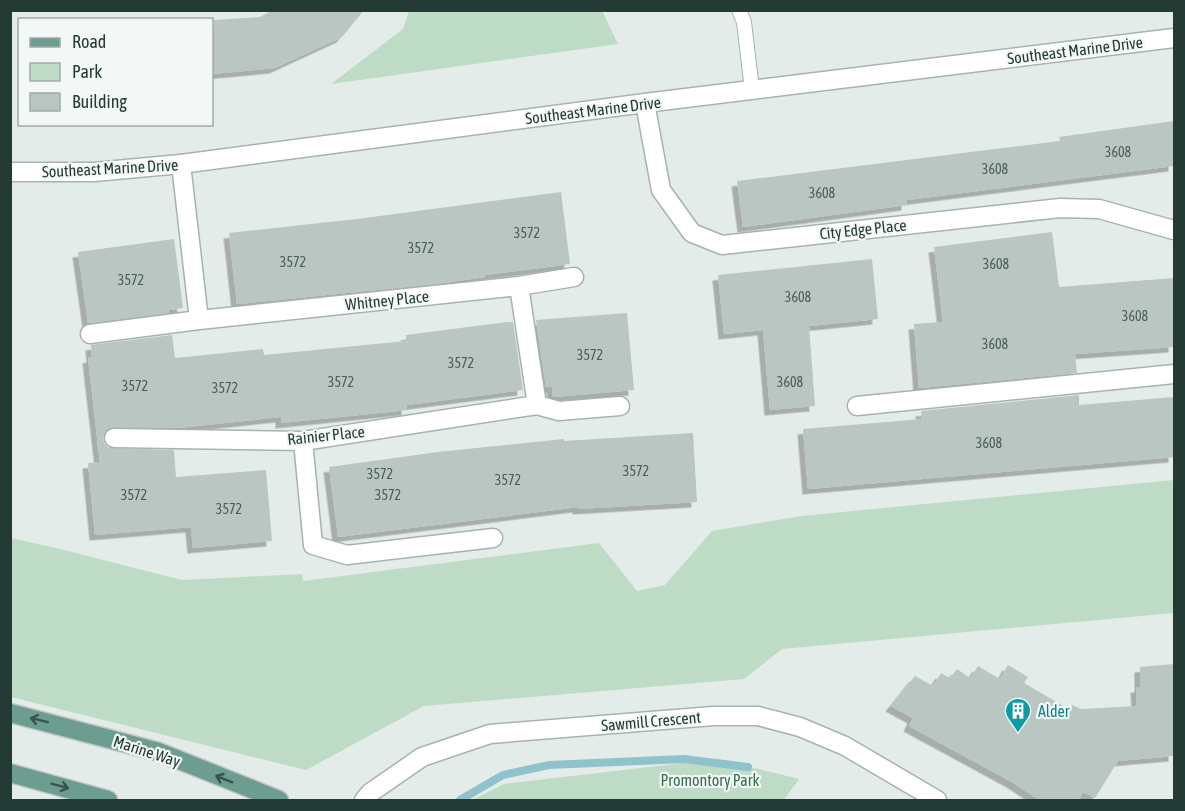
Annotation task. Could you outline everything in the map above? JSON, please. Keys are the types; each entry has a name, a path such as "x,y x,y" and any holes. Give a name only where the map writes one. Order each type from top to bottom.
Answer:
{"main road":[{"name":"Marine Way","path":"10,713 159,752 279,801"},
{"path":"10,773 108,801"}],"street":[{"name":"Southeast Marine Drive","path":"10,172 94,172 181,164 645,103 1174,38"},
{"name":"City Edge Place","path":"645,103 661,190 692,233 722,244 1060,208 1099,209 1174,230"},
{"path":"181,164 199,320"},
{"name":"Whitney Place","path":"90,334 519,286 574,277"},
{"path":"519,286 537,405"},
{"path":"857,406 1174,374"},
{"name":"Rainier Place","path":"114,438 303,441 537,405 559,411 620,406"},
{"path":"303,441 313,545 347,555 493,538"},
{"name":"Sawmill Crescent","path":"364,801 370,793 422,757 490,734 713,716 758,716 800,727 845,746 938,801"}],"lane":[{"path":"739,10 744,22 752,90"}],"green space":[{"path":"409,11 602,11 618,44 331,84 403,29"},
{"path":"1174,480 1174,613 782,649 744,679 424,706 306,770 11,697 11,538 182,580 302,574 303,581 599,543 637,591 665,585 712,531 801,516"},
{"name":"Promontory Park","path":"718,759 799,779 784,800 472,800 504,784"}],"building":[{"path":"273,10 364,10 342,37 275,68 213,74 214,20 260,17"},
{"path":"1174,121 1174,166 907,200 907,205 743,227 737,181 1060,141 1059,137"},
{"path":"561,192 570,264 436,284 237,304 229,233"},
{"path":"1052,232 1059,287 1174,278 1174,347 1075,354 1077,373 919,388 914,324 943,322 934,247"},
{"path":"174,239 183,308 169,310 169,313 88,323 78,252"},
{"path":"872,259 878,319 809,326 815,406 770,410 763,330 724,334 718,275"},
{"path":"627,313 634,390 553,397 552,387 546,387 536,320"},
{"path":"513,322 523,390 407,405 407,410 281,423 281,417 177,428 109,428 103,437 104,443 109,448 174,450 176,477 266,470 272,541 193,548 191,527 95,535 88,463 100,462 88,358 92,357 91,345 172,335 175,358 263,349 264,355 406,341 406,335"},
{"path":"1079,395 1079,405 1174,397 1174,457 808,489 803,429 922,419 921,411"},
{"path":"693,433 697,502 578,509 578,507 338,537 329,467 438,452 564,439 564,441"},
{"name":"Alder","path":"1174,664 1174,756 1118,761 1095,798 1083,792 1078,801 1041,801 1012,782 909,726 913,718 891,706 915,676 933,686 941,673 950,678 957,669 970,678 978,666 1000,679 1008,665 1028,677 1024,683 1070,710 1072,705 1081,709 1137,706 1136,687 1140,687 1140,667"}],"waterway":[{"path":"460,800 503,775 549,765 684,759 748,767"}],"place":[{"name":"Alder","path":"1018,734"}]}
